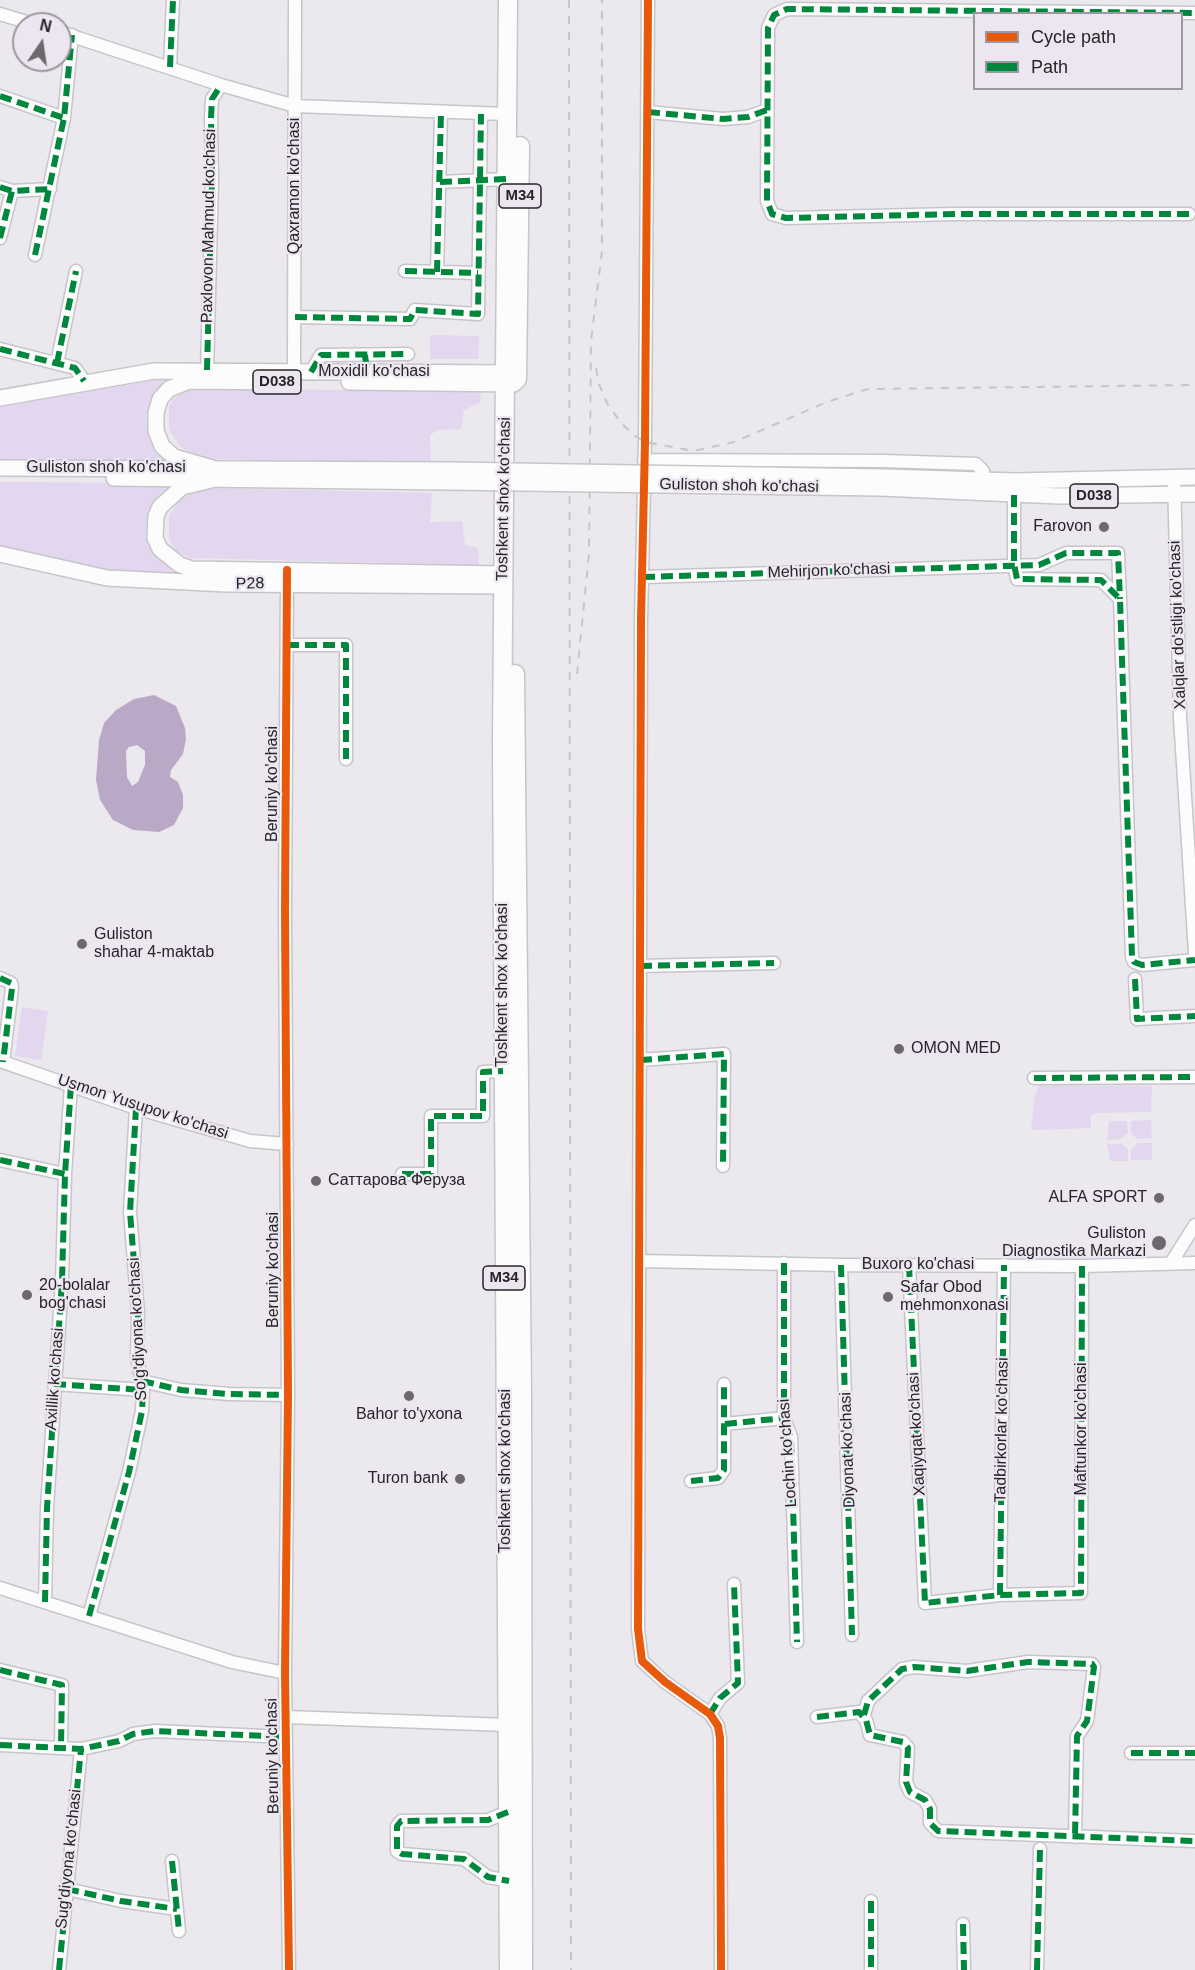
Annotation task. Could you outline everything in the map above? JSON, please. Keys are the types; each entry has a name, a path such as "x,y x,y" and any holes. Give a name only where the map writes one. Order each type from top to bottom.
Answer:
{"highway":[{"name":"Toshkent shox ko'chasi","path":"508,0 507,114 514,159 507,179 515,620 503,1071 508,1970"},
{"name":"Toshkent shox ko'chasi","path":"520,0 514,159 511,378 503,580 509,784 523,1970"}],"main road":[{"name":"Moxidil ko'chasi","path":"207,370 367,372 511,378"},
{"name":"D038","path":"0,398 84,381 154,371 207,370"},
{"name":"Guliston shoh ko'chasi","path":"211,474 174,457 162,446 156,431 156,413 160,399 178,384 202,381 511,378"},
{"name":"Guliston shoh ko'chasi","path":"0,468 211,474"},
{"name":"Guliston shoh ko'chasi","path":"211,474 182,487 160,507 154,528 160,549 170,559 192,569 287,577"},
{"name":"Guliston shoh ko'chasi","path":"0,476 211,474 882,483 1195,477"},
{"name":"Guliston shoh ko'chasi","path":"882,483 1014,495 1195,494"},
{"name":"Р28","path":"0,554 107,578 227,584 287,577 503,580"}],"street":[{"path":"170,67 173,0"},
{"name":"Qaxramon ko'chasi","path":"294,372 295,0"},
{"path":"648,0 643,577 640,619 638,1629 642,1661 664,1682 710,1714 718,1726 720,1738 721,1970"},
{"path":"1093,12 787,9 774,15 768,28 767,201 772,214 786,218 955,214 1189,214"},
{"path":"72,36 221,85 295,106 507,114"},
{"path":"35,255 64,118 65,72"},
{"name":"Paxlovon Mahmud ko'chasi","path":"207,370 212,181 211,118 212,99 221,85"},
{"path":"0,96 64,118"},
{"path":"648,112 723,119 748,117 768,110"},
{"path":"437,272 441,112"},
{"path":"295,317 410,320 416,310 478,314 481,114"},
{"path":"440,182 507,179"},
{"path":"0,238 6,189 50,189"},
{"path":"57,363 76,271"},
{"path":"405,271 478,273"},
{"path":"0,349 75,368 84,381"},
{"path":"311,372 321,355 408,354"},
{"path":"365,355 367,372"},
{"path":"644,460 884,460 967,464 981,466 982,476 976,480"},
{"name":"Xalqlar do'stligi ko'chasi","path":"1174,477 1180,717 1195,954"},
{"path":"1014,495 1014,564 1017,579 1101,580 1119,599 1132,957 1134,962 1142,965 1195,960"},
{"name":"Mehirjon ko'chasi","path":"643,577 1039,565 1066,553 1118,553 1119,599"},
{"name":"Beruniy ko'chasi","path":"287,577 285,911 288,1395 285,1737 289,1970"},
{"path":"287,645 346,645 346,759"},
{"path":"640,966 774,963"},
{"path":"0,978 11,983 12,988 2,1061"},
{"path":"1135,979 1137,1018 1195,1016"},
{"path":"640,1060 724,1054 723,1166"},
{"name":"Usmon Yusupov ko'chasi","path":"2,1061 136,1108 250,1141 287,1143"},
{"path":"402,1174 430,1174 431,1116 483,1116 483,1072 503,1071"},
{"path":"1034,1078 1195,1077"},
{"name":"Axillik ko'chasi","path":"45,1602 54,1384 62,1281 65,1174 71,1085"},
{"name":"So'g'diyona ko'chasi","path":"89,1616 129,1472 142,1411 143,1385 137,1357 138,1313 130,1212 136,1108"},
{"path":"0,1160 65,1174"},
{"path":"1171,1263 1195,1225"},
{"name":"Buxoro ko'chasi","path":"640,1261 1082,1266 1195,1263"},
{"name":"Lochin ko'chasi","path":"784,1263 784,1418 791,1437 797,1641"},
{"name":"Diyonat ko'chasi","path":"841,1265 852,1635"},
{"name":"Xaqiyqat ko'chasi","path":"909,1265 925,1603 1000,1595"},
{"name":"Tadbirkorlar ko'chasi","path":"1000,1595 1004,1265"},
{"name":"Maftunkor ko'chasi","path":"1000,1595 1081,1593 1082,1266"},
{"path":"54,1384 143,1385 193,1391 288,1395"},
{"path":"691,1481 718,1478 724,1470 724,1384"},
{"path":"725,1424 784,1418"},
{"path":"710,1714 720,1698 738,1683 734,1584"},
{"path":"0,1588 232,1662 285,1672"},
{"path":"1075,1837 1077,1736 1087,1721 1094,1667 1092,1664 1029,1662 967,1671 914,1667 902,1670 868,1701 864,1715 870,1735 903,1742 908,1748 906,1782 910,1792 925,1800 930,1809 930,1823 938,1831 1114,1839 1195,1841"},
{"path":"0,1670 62,1685 61,1747"},
{"path":"817,1717 858,1712 864,1715"},
{"path":"285,1717 507,1725"},
{"path":"0,1745 81,1749 119,1741 133,1734 155,1731 285,1737"},
{"name":"Sug'diyona ko'chasi","path":"59,1970 81,1749"},
{"path":"1131,1753 1195,1753"},
{"path":"508,1812 488,1820 401,1821 397,1826 397,1851 402,1854 464,1859 488,1877 509,1881"},
{"path":"1037,1970 1040,1849"},
{"path":"172,1861 179,1931"},
{"path":"67,1888 121,1901 177,1909"},
{"path":"871,1901 872,1970"},
{"path":"963,1924 964,1970"}],"shaded area":[{"path":"430,335 479,336 478,359 430,359"},
{"path":"173,375 156,391 146,415 147,429 152,442 168,460 0,462 0,402"},
{"path":"191,388 480,392 481,402 464,410 461,429 438,430 430,435 431,463 212,459 188,452 179,445 169,429 169,406 177,395"},
{"path":"0,482 176,483 153,504 147,515 146,528 153,553 179,576 105,573 0,549"},
{"path":"213,488 432,493 430,522 462,521 465,545 478,548 479,565 189,558 176,551 169,539 169,516 179,501 189,494"},
{"path":"154,695 176,706 185,728 186,739 183,754 171,770 170,777 178,782 183,795 183,808 174,825 159,832 133,830 113,820 100,800 96,780 99,740 104,723 116,710 134,699","holes":["137,745 145,751 145,765 138,782 132,786 127,777 126,751 129,747"]},
{"path":"22,1007 48,1011 41,1060 15,1056"},
{"path":"1040,1085 1152,1086 1151,1112 1094,1113 1091,1116 1091,1128 1031,1130 1035,1095"},
{"path":"1151,1120 1152,1138 1137,1139 1131,1133 1131,1121"},
{"path":"1109,1121 1127,1121 1128,1133 1121,1139 1107,1140"},
{"path":"1137,1143 1152,1143 1152,1160 1131,1160 1131,1150"},
{"path":"1107,1144 1122,1144 1128,1149 1128,1161 1110,1161"}],"railway":[{"path":"569,0 571,1970"},
{"path":"577,674 589,554 591,341 602,251 602,0"},
{"path":"596,368 599,384 607,403 621,423 634,435 645,442 694,451 734,442 827,402 868,389 1195,385"}],"marked path":[{"path":"170,67 173,0"},
{"path":"1093,12 787,9 774,15 768,28 767,201 772,214 786,218 955,214 1189,214"},
{"path":"1183,13 1195,13"},
{"path":"35,255 64,118 68,72"},
{"path":"207,370 212,181 211,118 212,99 221,85"},
{"path":"0,96 64,118"},
{"path":"648,112 723,119 748,117 767,110"},
{"path":"437,272 441,112"},
{"path":"295,317 410,319 415,310 478,314 481,114"},
{"path":"440,182 507,179"},
{"path":"0,187 12,191 50,189"},
{"path":"0,238 12,191"},
{"path":"57,363 76,271"},
{"path":"405,271 478,273"},
{"path":"0,349 75,368 84,381"},
{"path":"311,372 321,355 408,354"},
{"path":"365,355 367,372"},
{"path":"1014,495 1014,564 1017,579 1101,580 1120,599 1132,957 1134,962 1142,965 1195,960"},
{"path":"643,577 1039,565 1066,553 1118,553 1120,599"},
{"path":"287,645 346,645 346,759"},
{"path":"640,966 774,963"},
{"path":"0,978 11,983 12,988 3,1062"},
{"path":"1135,979 1137,1019 1195,1016"},
{"path":"640,1060 724,1054 723,1166"},
{"path":"402,1174 431,1174 431,1116 483,1116 483,1072 503,1071"},
{"path":"1034,1078 1195,1077"},
{"path":"45,1602 47,1508 62,1281 65,1174 71,1085"},
{"path":"89,1616 129,1472 142,1411 143,1390 137,1357 138,1313 130,1212 136,1108"},
{"path":"0,1160 65,1174"},
{"path":"784,1263 784,1418 791,1437 797,1642"},
{"path":"841,1265 852,1635"},
{"path":"909,1265 925,1603 1000,1595 1081,1593 1082,1266"},
{"path":"1000,1595 1004,1265"},
{"path":"142,1381 181,1390 288,1395"},
{"path":"54,1384 143,1390"},
{"path":"691,1481 718,1478 724,1470 724,1384"},
{"path":"725,1424 784,1418"},
{"path":"710,1714 720,1698 738,1683 734,1584"},
{"path":"864,1715 868,1701 902,1669 914,1667 967,1671 1028,1662 1092,1664 1094,1667 1087,1721 1077,1736 1075,1837"},
{"path":"0,1670 62,1685 61,1747"},
{"path":"817,1717 859,1712 866,1720 870,1735 903,1742 908,1748 906,1782 910,1792 925,1800 930,1809 930,1823 938,1831 1195,1841"},
{"path":"0,1745 81,1749 119,1741 133,1734 155,1731 286,1737"},
{"path":"59,1970 81,1749"},
{"path":"1131,1753 1195,1753"},
{"path":"508,1812 488,1820 401,1821 397,1826 397,1851 402,1854 464,1859 488,1877 509,1881"},
{"path":"1037,1970 1040,1849"},
{"path":"172,1861 179,1931"},
{"path":"67,1889 121,1901 177,1909"},
{"path":"871,1901 871,1970"},
{"path":"963,1924 964,1970"}],"cycle path":[{"path":"648,0 645,442 641,619 638,1629 642,1661 665,1682 710,1714 718,1726 720,1738 721,1970"},
{"path":"287,570 285,911 288,1395 285,1673 289,1970"}],"place":[{"name":"Farovon","path":"1104,527"},
{"name":"Guliston shahar 4-maktab","path":"82,944"},
{"name":"OMON MED","path":"899,1049"},
{"name":"Саттарова Феруза","path":"316,1181"},
{"name":"ALFA SPORT","path":"1159,1198"},
{"name":"Guliston Diagnostika Markazi","path":"1159,1243"},
{"name":"20-bolalar bog'chasi","path":"27,1295"},
{"name":"Safar Obod mehmonxonasi","path":"888,1297"},
{"name":"Bahor to'yxona","path":"409,1396"},
{"name":"Turon bank","path":"460,1479"}]}
